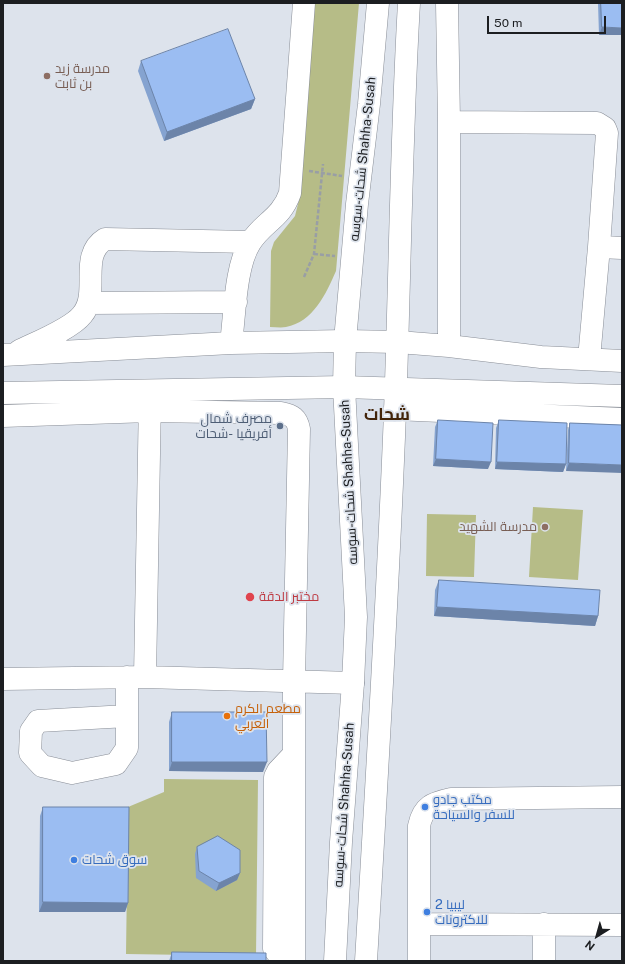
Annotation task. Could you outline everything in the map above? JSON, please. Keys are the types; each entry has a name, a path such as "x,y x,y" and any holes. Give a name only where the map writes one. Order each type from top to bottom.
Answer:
{"street":[{"path":"231,343 240,268 244,254 250,242 259,231 277,216 287,201 290,192 304,3"},
{"name":"شحات-سوسه Shahha-Susah","path":"335,961 341,842 353,683 356,610 344,387 345,341 378,3"},
{"path":"366,961 383,687 398,342 403,119 409,3"},
{"path":"447,3 449,122 449,346"},
{"path":"449,122 597,123 602,125 607,133 600,246 588,359"},
{"path":"8,354 72,325 83,314 89,303 91,259 96,247 105,239 250,242"},
{"path":"600,246 622,248"},
{"path":"89,303 236,302"},
{"path":"8,354 231,343 345,341 398,342 449,346 541,358 622,361"},
{"path":"3,416 150,401 344,387 395,399 622,419"},
{"path":"3,393 150,401 281,413 290,415 295,418 298,423 299,437 294,681 294,961"},
{"path":"395,399 622,396"},
{"path":"127,716 136,677 150,401"},
{"path":"3,679 136,677 353,683"},
{"path":"284,961 274,949 275,777 278,771 294,754"},
{"path":"419,961 419,826 421,815 434,803 451,799 622,797"},
{"path":"419,924 622,925"},
{"path":"544,924 544,961"}],"path":[{"path":"304,277 314,254 323,164"},
{"path":"292,169 360,179"}],"green space":[{"path":"313,3 359,3 336,271 323,298 304,319 286,327 270,327 271,251 274,242 295,216 299,200"},
{"path":"533,507 583,510 578,580 529,577"},
{"path":"427,514 476,515 474,577 426,576"},
{"path":"164,779 258,780 256,956 126,954 128,807 164,792"}],"building":[{"path":"601,3 622,3 622,28 602,27"},
{"path":"228,29 255,99 167,132 141,61"},
{"path":"438,420 493,423 491,462 436,459"},
{"path":"499,420 567,423 566,464 497,462"},
{"path":"570,423 622,425 622,465 569,463"},
{"path":"439,580 600,590 598,616 437,607"},
{"path":"172,712 266,712 267,762 172,762"},
{"path":"43,807 129,807 128,903 43,902"},
{"path":"218,836 240,850 240,873 219,883 199,871 197,847"},
{"path":"172,952 266,953 266,961 172,961"}],"place":[{"name":"مدرسة زيد بن ثابت","path":"47,76"},
{"name":"مصرف شمال أفريقيا -شحات","path":"280,426"},
{"name":"مدرسة الشهيد","path":"545,527"},
{"name":"مختبر الدقة","path":"250,597"},
{"name":"مطعم الكرم العربي","path":"227,716"},
{"name":"مكتب جادو للسفر والسياحة","path":"425,807"},
{"name":"سوق شحات","path":"74,860"},
{"name":"ليبيا 2 للاكترونات","path":"427,912"}],"district":[{"name":"شحات","path":"387,415"}]}
